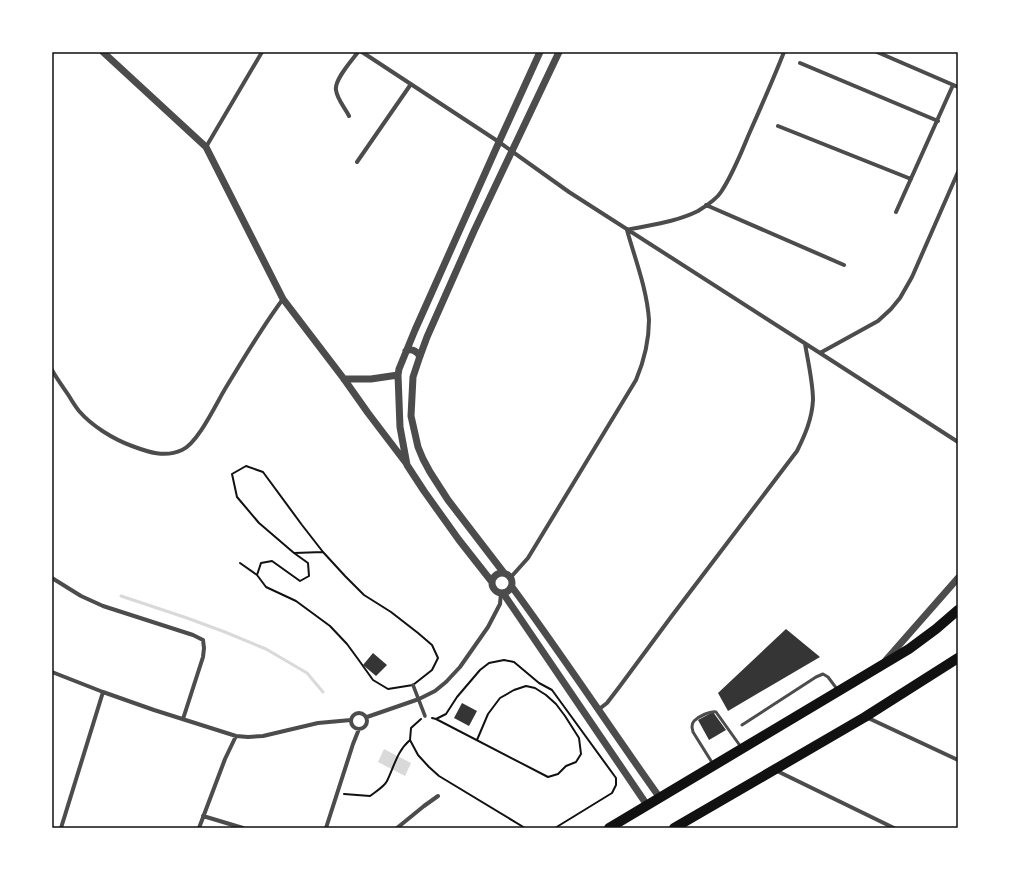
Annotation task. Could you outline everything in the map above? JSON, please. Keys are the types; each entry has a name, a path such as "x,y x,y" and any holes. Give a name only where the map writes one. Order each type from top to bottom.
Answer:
{"main road":[{"path":"609,828 909,649 958,610"},
{"path":"681,826 866,717 957,660"}],"street":[{"path":"103,52 206,147 283,299 344,379 492,582 495,591 502,593 510,590 512,587"},
{"path":"206,147 262,52"},
{"path":"350,116 338,97 335,89 336,83 358,52"},
{"path":"362,52 499,142 569,192 627,230 958,442"},
{"path":"407,465 400,427 398,375 415,330 540,52"},
{"path":"504,573 448,500 423,459 418,447 411,416 413,377 427,337 474,231 559,52"},
{"path":"627,230 676,219 697,211 721,192 734,170 784,52"},
{"path":"877,52 958,87"},
{"path":"800,63 938,120"},
{"path":"358,162 411,84"},
{"path":"896,212 953,85"},
{"path":"778,126 911,180"},
{"path":"820,353 878,321 900,298 912,277 958,172"},
{"path":"706,205 844,265"},
{"path":"511,577 528,558 636,380 642,367 649,320 644,288 627,230"},
{"path":"52,370 78,410 105,433 126,444 148,452 162,454 181,451 198,433 261,330 283,299"},
{"path":"415,330 421,338 427,337"},
{"path":"598,710 607,703 670,617 797,451 806,432 813,400 805,344"},
{"path":"406,351 414,350 420,356"},
{"path":"344,379 371,379 398,375"},
{"path":"492,582 492,579 496,574 501,572 508,574 511,577 512,587 660,798"},
{"path":"52,578 91,601 103,606 193,635 203,640 203,657 183,719"},
{"path":"883,664 958,578"},
{"path":"367,717 419,699 435,691 446,682 460,667 478,642 499,608 502,593"},
{"path":"502,593 647,804"},
{"path":"52,672 154,710 236,736 262,736 318,723 351,720"},
{"path":"413,685 425,716"},
{"path":"61,828 103,692"},
{"path":"326,828 353,744 359,729 364,727 367,723 367,717 363,713 358,712 353,715 351,720 352,725 356,729 359,729"},
{"path":"866,717 958,760"},
{"path":"200,828 203,816 225,759 236,736"},
{"path":"775,770 894,828"},
{"path":"398,828 438,796"},
{"path":"203,816 243,828"}],"lane":[{"path":"742,725 822,674 828,677 838,691"},
{"path":"714,765 693,732 692,727 694,722 708,712 716,712 742,748"}],"path":[{"path":"240,563 257,575 266,587 296,602 330,626 347,644 373,680 388,689 413,685 432,670 438,658 432,646 418,633 391,612 364,595 323,552 263,472 246,466 232,474 237,497 259,523 308,563 309,576 300,581 272,561 261,563 257,575"},
{"path":"294,553 323,552"},
{"path":"436,719 446,714 457,697 480,670 490,663 504,660 514,662 539,683 552,690 616,778 616,785 612,793 555,828"},
{"path":"535,688 539,683"},
{"path":"477,740 488,714 500,698 514,690 526,686 535,688 556,704 579,738 581,754 576,762 566,766 558,774 548,777 436,719 425,716 411,728 410,740 418,755 429,767 440,776 525,828"},
{"path":"337,793 370,796 386,783 399,753 404,745 410,740"}],"shaded area":[{"path":"384,749 411,763 405,776 378,762"}],"building":[{"path":"786,629 820,657 728,711 718,693"},
{"path":"373,653 387,665 376,676 363,665"},
{"path":"462,703 477,711 469,726 454,718"},
{"path":"713,712 726,730 709,740 698,720"}],"waterway":[{"path":"121,596 187,618 266,649 307,673 323,692"}]}
